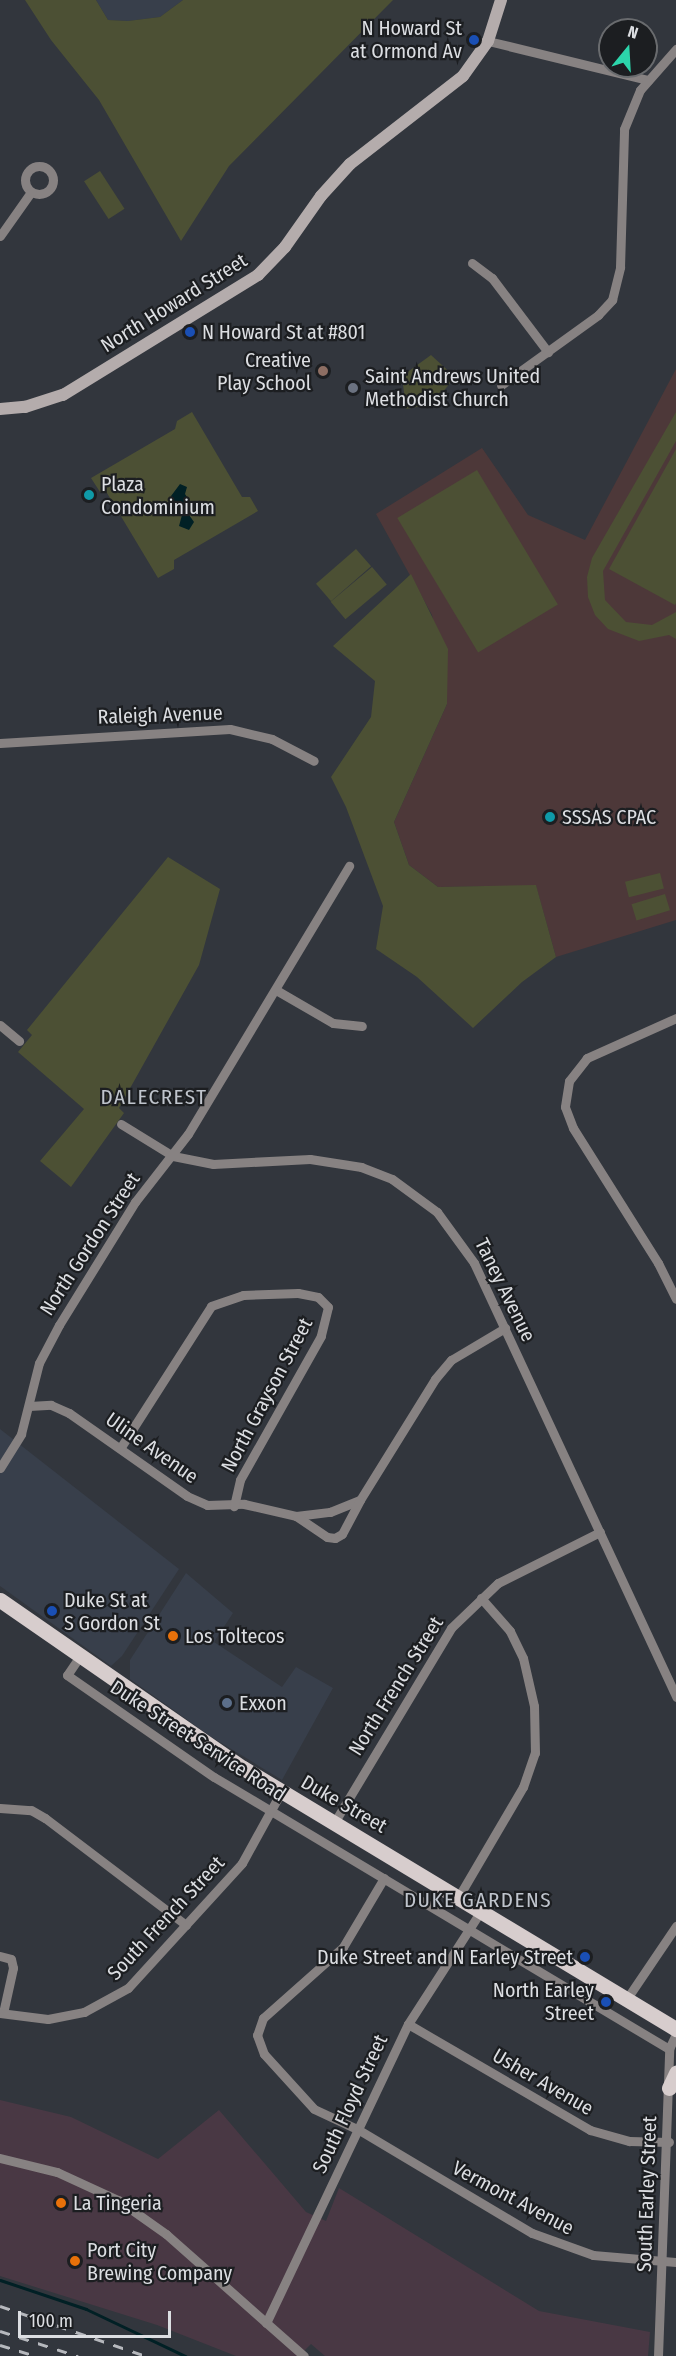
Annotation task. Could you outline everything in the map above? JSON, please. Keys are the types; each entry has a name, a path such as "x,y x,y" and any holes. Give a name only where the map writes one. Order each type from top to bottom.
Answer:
{"main road":[{"name":"Duke Street","path":"2,1605 80,1656 174,1723 281,1792 482,1909 628,1997 676,2029"},
{"path":"669,2088 676,2073"}],"street":[{"name":"North Howard Street","path":"0,408 25,406 63,395 256,276 285,247 341,173 463,76 488,41 501,0"},
{"path":"488,41 648,80"},
{"path":"501,385 598,315 615,291 620,267 621,144 629,113 648,80 676,49"},
{"path":"0,236 31,192"},
{"path":"472,263 492,278 548,352"},
{"name":"Raleigh Avenue","path":"0,743 129,732 230,729 272,739 314,761"},
{"name":"North Gordon Street","path":"0,1468 21,1434 39,1363 59,1325 135,1202 172,1156 276,990 349,867"},
{"path":"276,990 333,1023 362,1026"},
{"path":"676,1018 585,1059 569,1081 565,1107 573,1128 658,1263 676,1299"},
{"path":"0,1025 19,1041"},
{"name":"Taney Avenue","path":"122,1124 172,1156 235,1165 326,1160 392,1179 436,1212 459,1237 505,1328 676,1697"},
{"name":"North Grayson Street","path":"122,1447 211,1306 243,1295 298,1293 324,1301 328,1317 321,1336 240,1480 234,1506"},
{"path":"296,1516 327,1538 335,1538 342,1534 360,1500 435,1378 459,1353 505,1328"},
{"name":"Uline Avenue","path":"29,1406 59,1407 122,1447 198,1502 258,1506 296,1516 330,1512 360,1500"},
{"name":"North French Street","path":"334,1822 433,1654 481,1598 512,1574 600,1532"},
{"path":"459,1896 529,1775 536,1736 531,1689 517,1642 481,1598"},
{"name":"Duke Street Service Road","path":"80,1656 67,1675 270,1812 469,1927 669,2049"},
{"name":"South French Street","path":"0,1956 10,1959 13,1968 1,2013 48,2019 84,2012 108,2002 137,1979 242,1863 281,1792"},
{"path":"2,1807 31,1810 45,1818 186,1925"},
{"name":"Vermont Avenue","path":"384,1878 343,1947 263,2018 257,2036 264,2054 304,2102 358,2130 558,2245 593,2255 676,2262"},
{"name":"South Floyd Street","path":"266,2323 408,2024 482,1909"},
{"path":"628,1997 676,1926"},
{"name":"Usher Avenue","path":"408,2024 590,2130 629,2141 669,2142"},
{"name":"South Earley Street","path":"658,2356 663,2262 672,2169 669,2142 669,2049 676,2034"},
{"path":"0,2158 57,2172 118,2200 166,2234 304,2356"}],"shaded area":[{"path":"96,0 183,0 160,17 128,21 108,20"},
{"path":"676,369 676,920 556,957 536,886 438,887 409,865 394,822 447,704 432,615 376,514 482,448 528,515 585,540"},
{"path":"180,484 187,487 185,494 194,508 187,512 194,522 189,530 179,526 182,515 171,496"},
{"path":"0,1429 179,1569 122,1656 111,1666 0,1586"},
{"path":"186,1573 233,1613 214,1642 282,1687 296,1667 333,1688 282,1780 210,1736 130,1679 130,1660"},
{"path":"0,2100 71,2117 158,2159 219,2110 306,2212 326,2221 339,2188 539,2311 650,2332 648,2356 325,2356 311,2344 299,2356 236,2356 157,2325 0,2276"}],"green space":[{"path":"25,0 96,0 108,20 128,21 160,17 183,0 393,0 229,166 181,241 99,100 51,40"},
{"path":"100,171 125,209 109,219 84,181"},
{"path":"431,355 455,377 433,404 406,409 402,376"},
{"path":"192,412 242,497 250,497 258,511 174,560 174,569 158,578 107,493 100,492 91,478 175,429 177,421"},
{"path":"676,412 676,441 603,571 605,600 626,622 652,625 676,612 676,639 669,635 639,641 608,629 595,615 588,597 587,577 592,558"},
{"path":"676,449 676,603 675,605 609,569"},
{"path":"477,470 558,605 478,652 397,518"},
{"path":"356,549 371,566 331,601 316,584"},
{"path":"372,567 387,585 345,619 331,602"},
{"path":"411,574 448,649 447,704 394,822 409,865 438,887 536,885 556,957 522,982 473,1028 417,977 376,949 383,906 346,807 331,777 371,717 375,681 333,646"},
{"path":"168,857 220,889 199,965 119,1108 124,1113 71,1187 40,1161 84,1109 18,1052 32,1035 27,1030"},
{"path":"660,873 664,889 629,897 625,882"},
{"path":"665,894 670,910 636,920 632,904"}],"waterway":[{"path":"0,2280 86,2309 185,2356"}],"railway":[{"path":"0,2306 146,2356"},
{"path":"0,2331 78,2356"},
{"path":"0,2345 37,2356"}],"place":[{"name":"N Howard St at Ormond Av","path":"474,40"},
{"name":"N Howard St at #801","path":"190,332"},
{"name":"Creative Play School","path":"323,371"},
{"name":"Saint Andrews United Methodist Church","path":"353,388"},
{"name":"Plaza Condominium","path":"89,495"},
{"name":"SSSAS CPAC","path":"550,817"},
{"name":"Duke St at S Gordon St","path":"52,1611"},
{"name":"Los Toltecos","path":"173,1636"},
{"name":"Exxon","path":"227,1703"},
{"name":"Duke Street and N Earley Street","path":"585,1957"},
{"name":"North Earley Street","path":"606,2002"},
{"name":"La Tingeria","path":"61,2203"},
{"name":"Port City Brewing Company","path":"75,2261"}],"district":[{"name":"DALECREST","path":"154,1097"},
{"name":"DUKE GARDENS","path":"478,1900"}]}
